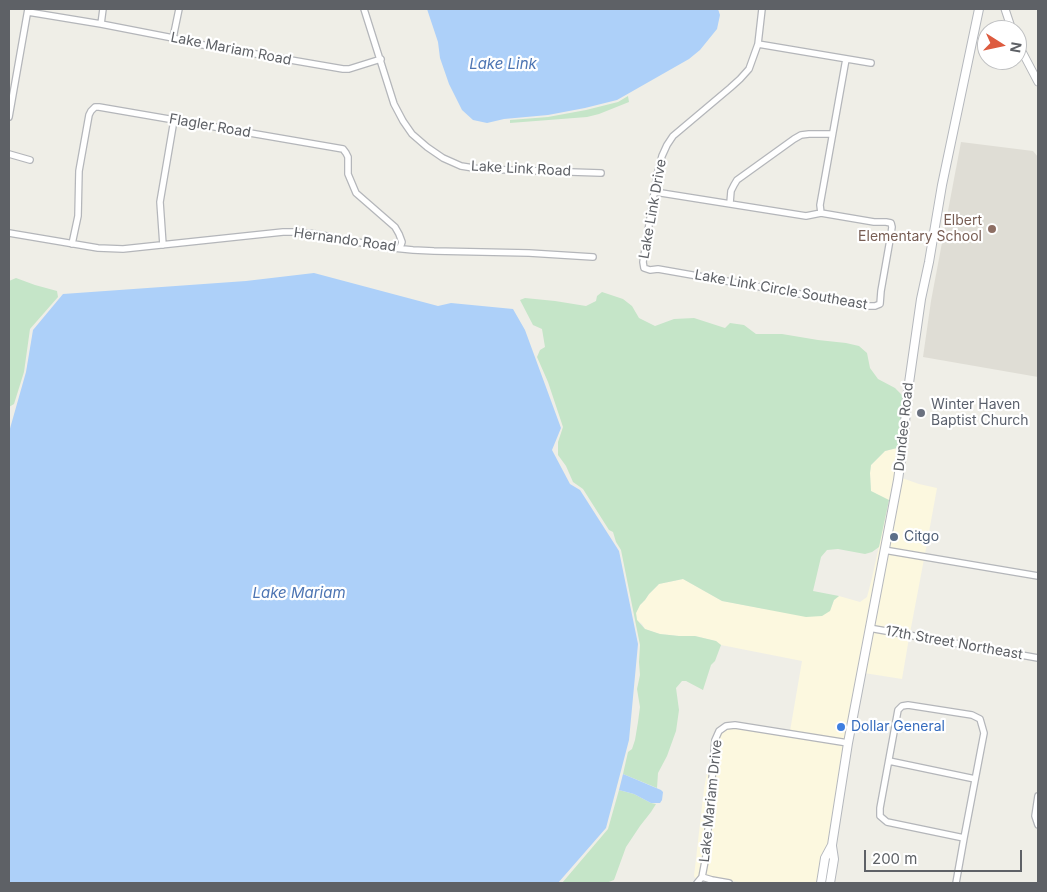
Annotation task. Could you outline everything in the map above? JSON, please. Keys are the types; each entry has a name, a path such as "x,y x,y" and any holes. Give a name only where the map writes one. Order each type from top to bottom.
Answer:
{"main road":[{"name":"Dundee Road","path":"830,883 834,859 832,845 848,743 898,480 921,299 942,185 979,9"},
{"name":"Dundee Road","path":"821,883 825,858 832,845"}],"street":[{"path":"101,24 104,9"},
{"path":"173,38 179,9"},
{"path":"364,9 380,59"},
{"name":"Lake Link Drive","path":"644,268 643,262 657,176 667,145 673,136 740,79 749,68 758,44 762,9"},
{"path":"9,117 28,10"},
{"name":"Lake Mariam Road","path":"28,10 186,42 344,69 380,59"},
{"path":"758,44 871,63"},
{"name":"Lake Link Road","path":"380,59 394,104 403,122 412,134 443,158 461,166 480,169 601,173"},
{"path":"655,192 806,216 821,214 820,205 846,59"},
{"path":"1027,61 1038,82"},
{"name":"Flagler Road","path":"72,244 78,216 79,171 91,111 99,106 343,149 348,157 348,174 356,193 395,227 402,242 400,248"},
{"path":"163,245 160,202 174,120"},
{"path":"730,203 731,191 737,180 794,139 801,135 832,134"},
{"path":"9,154 30,160"},
{"name":"Lake Link Circle Southeast","path":"644,268 868,306 880,304 892,227 890,223 821,214"},
{"name":"Hernando Road","path":"9,233 98,248 122,249 296,232 383,247 593,257"},
{"path":"884,550 1038,576"},
{"name":"17th Street Northeast","path":"869,628 1038,658"},
{"path":"956,883 984,733 980,719 972,715 908,705 902,706 898,710 880,816 887,822 964,838"},
{"name":"Lake Mariam Drive","path":"729,883 702,877 708,836 715,740 719,731 726,726 735,724 848,743"},
{"path":"888,761 975,779"},
{"path":"1038,796 1035,816 1038,824"},
{"path":"697,883 702,877"}],"shaded area":[{"name":"Elbert Elementary School","path":"961,142 1033,151 1038,157 1038,377 923,357 931,301"},
{"path":"900,448 895,479 845,740 790,731 802,661 721,645 716,641 695,636 660,634 645,629 637,620 636,613 640,605 659,584 683,579 722,601 765,609 830,611 834,600 839,596 860,602 867,597 889,501 871,491 871,465 885,451"},
{"path":"902,478 937,488 925,554 888,548"},
{"path":"887,553 924,559 910,633 873,626"},
{"path":"872,631 909,638 902,679 864,673"},
{"path":"735,727 844,745 829,843 817,883 746,883 712,878 705,875 711,837 718,740 727,728"},
{"path":"711,750 705,836 699,876 696,879 694,876 704,789"}],"green space":[{"path":"628,96 629,102 587,117 510,123 510,120 548,117 586,110 618,102"},
{"path":"16,278 57,291 58,297 30,329 24,372 14,404 9,407 9,281"},
{"path":"602,292 623,299 632,306 639,318 655,326 674,319 694,318 725,328 730,323 744,325 756,334 782,334 859,346 867,353 870,368 878,379 895,388 904,397 900,448 885,451 871,465 871,491 889,500 879,547 865,554 838,549 827,550 821,557 813,591 839,596 834,600 830,611 822,616 806,617 722,601 683,579 659,584 640,605 636,613 637,620 645,629 660,634 695,636 716,641 721,645 715,661 711,665 703,690 686,681 682,681 676,688 679,710 676,731 667,756 658,773 657,788 623,774 628,752 632,749 635,740 640,707 637,689 640,675 640,645 621,550 613,532 609,530 583,489 573,482 566,466 558,455 558,442 563,427 548,382 537,357 540,350 545,347 542,329 533,325 520,300 525,298 586,306 596,301 597,296"},
{"path":"619,790 634,794 656,804 626,847 614,880 606,883 562,883 608,829"}],"water":[{"name":"Lake Link","path":"427,9 718,9 720,15 717,29 700,50 689,59 617,100 548,115 504,119 487,123 473,120 462,110 449,84"},
{"name":"Lake Mariam","path":"314,273 438,306 451,303 513,309 525,330 561,428 552,450 570,484 580,490 619,551 638,644 629,740 606,828 558,883 9,883 9,432 26,372 33,330 63,294 246,281"},
{"path":"623,774 661,790 663,792 660,803 651,803 634,794 619,790"}],"place":[{"name":"Elbert Elementary School","path":"992,229"},
{"name":"Winter Haven Baptist Church","path":"921,413"},
{"name":"Citgo","path":"894,537"},
{"name":"Dollar General","path":"841,727"}]}
